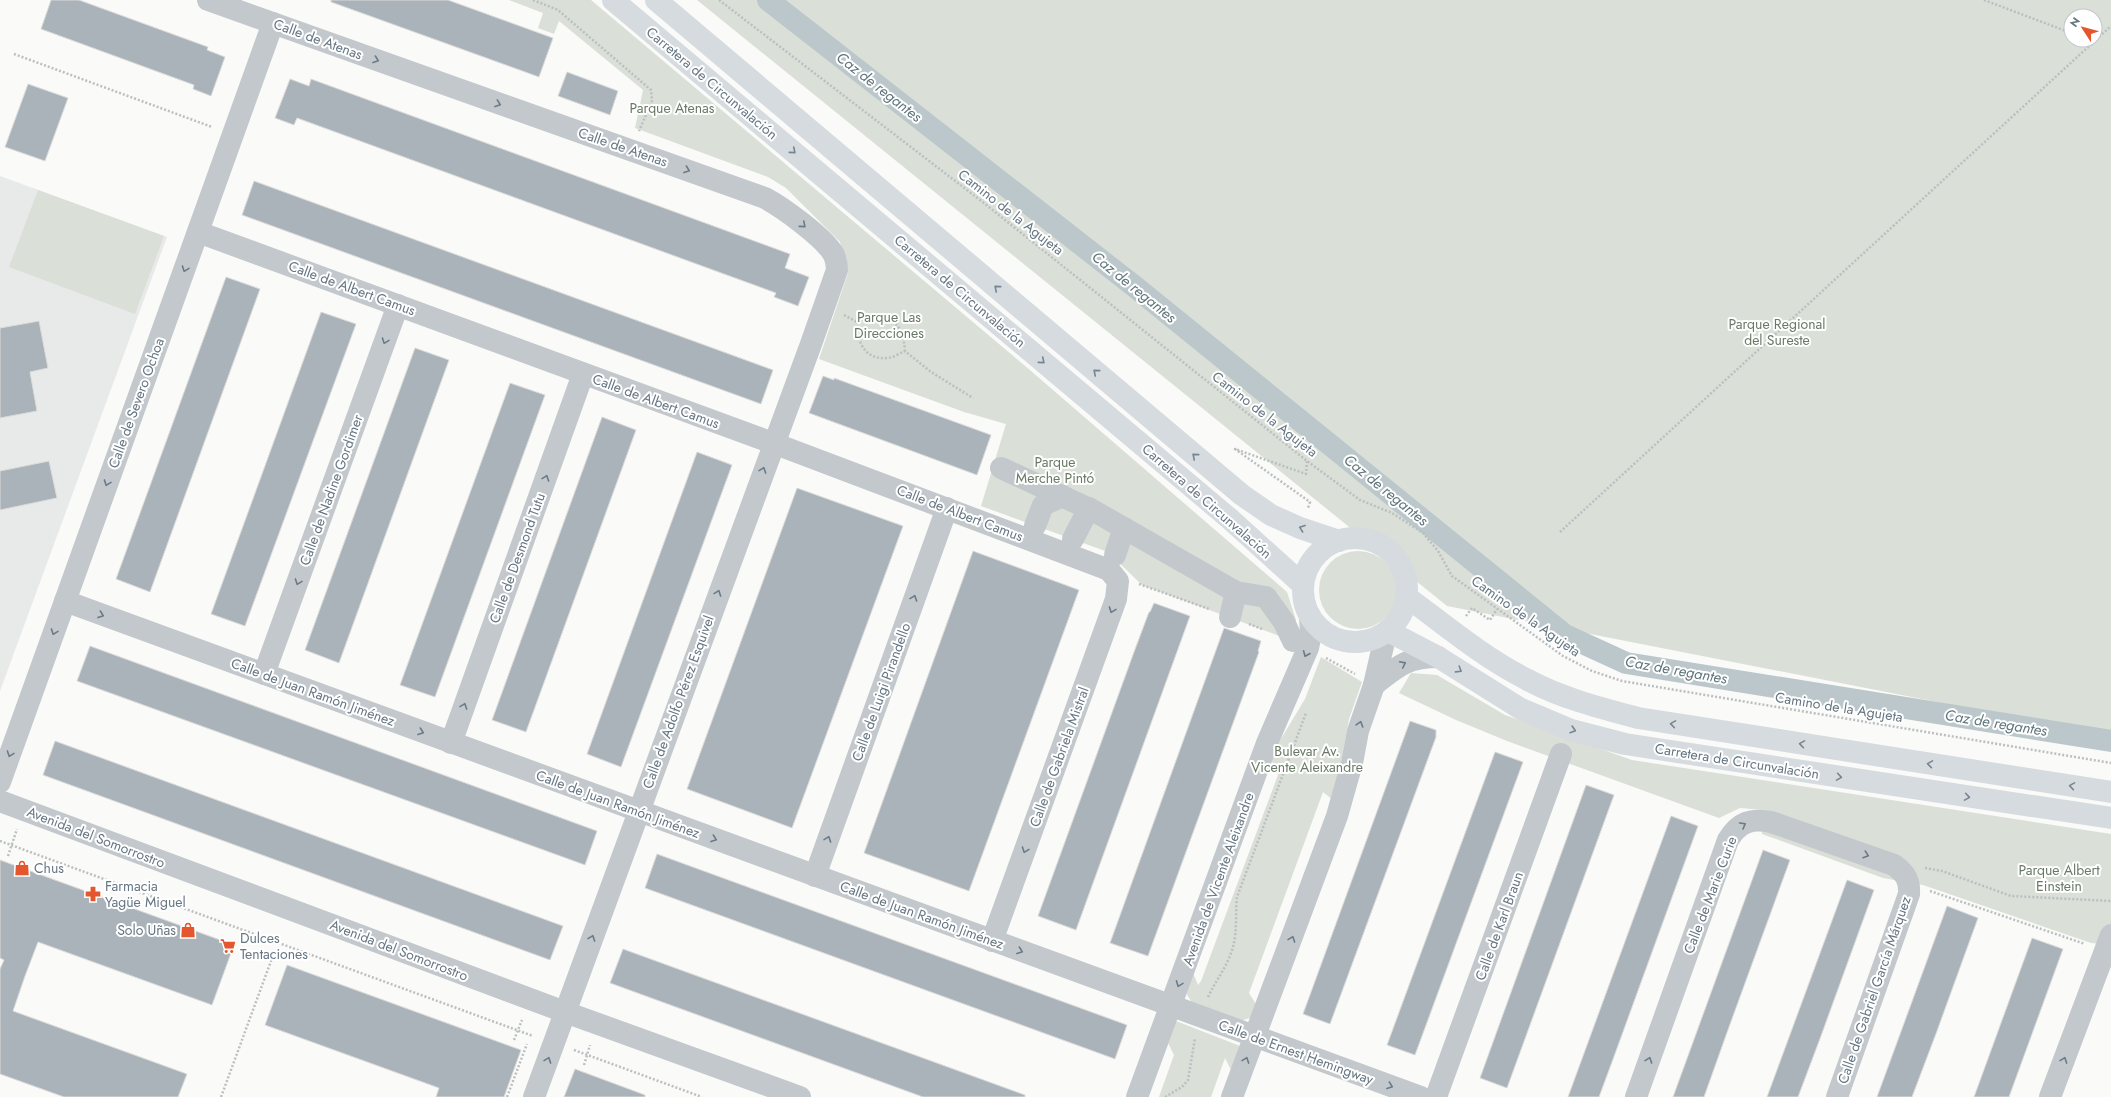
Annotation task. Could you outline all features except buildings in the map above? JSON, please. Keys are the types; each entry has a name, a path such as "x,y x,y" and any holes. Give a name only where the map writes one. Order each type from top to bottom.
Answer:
{"main road":[{"name":"Carretera de Circunvalación","path":"613,0 1230,519 1303,586"},
{"name":"Carretera de Circunvalación","path":"656,0 1242,496 1271,515 1300,528 1339,541"},
{"path":"1354,538 1369,540 1383,545 1394,555 1403,568 1407,582 1407,597 1400,617 1387,632 1366,642 1344,641 1324,632 1310,616 1303,596 1303,586 1311,562 1328,546 1339,541 1354,538"},
{"name":"Carretera de Circunvalación","path":"1407,597 1492,658 1526,679 1584,703 1623,714 1646,720 2111,792"},
{"name":"Carretera de Circunvalación","path":"1387,632 1438,656 1521,709 1571,730 1625,744 2111,818"}],"street":[{"name":"Calle de Atenas","path":"208,0 765,198 784,209 830,248 837,261 837,270 773,443"},
{"name":"Calle de Severo Ochoa","path":"0,782 273,23"},
{"name":"Calle de Albert Camus","path":"198,232 773,443 1103,567 1114,564"},
{"name":"Calle de Nadine Gordimer","path":"264,674 398,305"},
{"name":"Calle de Desmond Tutu","path":"451,743 583,374"},
{"name":"Calle de Adolfo Pérez Esquivel","path":"534,1097 773,443"},
{"path":"1001,468 1089,508 1236,592 1266,597 1284,622 1309,649"},
{"path":"1035,526 1043,505 1063,496"},
{"name":"Calle de Luigi Pirandello","path":"815,876 947,508"},
{"path":"1074,539 1089,508"},
{"path":"1114,564 1124,528"},
{"name":"Calle de Gabriela Mistral","path":"992,940 1116,599 1118,581 1114,564"},
{"path":"1230,617 1236,592"},
{"name":"Calle de Juan Ramón Jiménez","path":"65,601 1171,1006"},
{"name":"Avenida de Vicente Aleixandre","path":"1137,1097 1267,743 1309,649 1311,633 1310,616"},
{"path":"1232,1097 1338,816 1352,763 1358,731 1374,685 1387,632"},
{"path":"1374,685 1400,664 1419,657 1438,656"},
{"name":"Calle de Karl Braun","path":"1436,1097 1561,754"},
{"name":"Avenida del Somorrostro","path":"0,801 565,1012 800,1097"},
{"name":"Calle de Marie Curie","path":"1636,1097 1728,840 1741,824 1750,820 1771,822 1894,865"},
{"name":"Calle de Gabriel García Márquez","path":"1837,1097 1909,894 1909,885 1906,877 1894,865"},
{"path":"2050,1097 2111,935"},
{"name":"Calle de Ernest Hemingway","path":"1171,1006 1421,1097"}],"path":[{"path":"533,0 558,10 651,90 652,101 638,133"},
{"name":"Camino de la Agujeta","path":"718,0 980,200 1307,461 1360,500 1392,513 1424,533 1438,551 1452,576 1563,656 1592,672 1622,681 2111,763"},
{"path":"1984,0 2063,30"},
{"path":"2103,34 2111,26"},
{"path":"1560,532 2087,48"},
{"path":"14,54 212,127"},
{"path":"840,313 857,322 870,317 882,316 896,323 904,337 905,351 931,372 973,398"},
{"path":"857,322 859,344 866,352 877,357 888,358 905,351"},
{"path":"1300,528 1310,502 1235,449 1306,474 1307,461"},
{"path":"1114,564 1132,582 1230,617 1309,649 1374,685"},
{"path":"1466,616 1472,608 1490,620 1497,609"},
{"path":"1309,649 1322,665"},
{"path":"1166,1097 1182,1087 1188,1080 1195,1038 1202,1017 1216,980 1231,953 1235,938 1235,913 1237,897 1307,710"},
{"path":"0,841 702,1097"},
{"path":"1919,871 1926,867 1942,871 2011,896 2111,901"},
{"path":"1924,889 2093,946"},
{"path":"221,1097 274,953"},
{"path":"508,1097 527,1044"}],"shaded area":[{"path":"0,176 167,237 0,691"}],"green space":[{"path":"509,0 591,0 1031,371 1287,592 1296,620 1293,641 1142,585 1108,552 981,506 1006,424 964,412 819,359 848,273 840,242 786,188 768,177 635,128 643,90 559,21 554,34 538,28 543,13"},
{"name":"Parque Regional del Sureste","path":"697,0 2111,0 2111,736 1447,606"},
{"path":"38,190 164,236 135,314 9,267"},
{"path":"1358,551 1373,554 1385,563 1394,575 1397,590 1394,605 1385,617 1373,626 1358,629 1343,626 1331,617 1322,605 1319,590 1322,575 1331,563 1343,554"},
{"name":"Bulevar Av. Vicente Aleixandre","path":"1321,657 1362,682 1349,719 1334,801 1323,792 1249,993 1259,1009 1250,1018 1240,1021 1192,1003 1185,991 1191,968 1198,985 1201,981 1278,775 1270,757 1305,699"},
{"name":"Parque Albert Einstein","path":"1411,673 1437,675 1505,715 1632,760 2111,834 2111,945 2091,943 1923,885 1883,878 1762,834 1762,810 1740,808 1719,818 1507,741 1456,720 1399,693"},
{"path":"1176,1021 1240,1046 1234,1076 1225,1058 1211,1097 1159,1097 1174,1055 1165,1037"}],"waterway":[{"name":"Caz de regantes","path":"768,0 1134,286 1565,635 1626,663 2111,741"}],"place":[{"name":"Chus","path":"22,868"},
{"name":"Farmacia Yagüe Miguel","path":"93,894"},
{"name":"Solo Uñas","path":"188,930"},
{"name":"Dulces Tentaciones","path":"228,946"}],"park label":[{"name":"Parque Atenas","path":"672,108"},
{"name":"Parque Las Direcciones","path":"889,326"},
{"name":"Parque Merche Pintó","path":"1055,470"}]}
